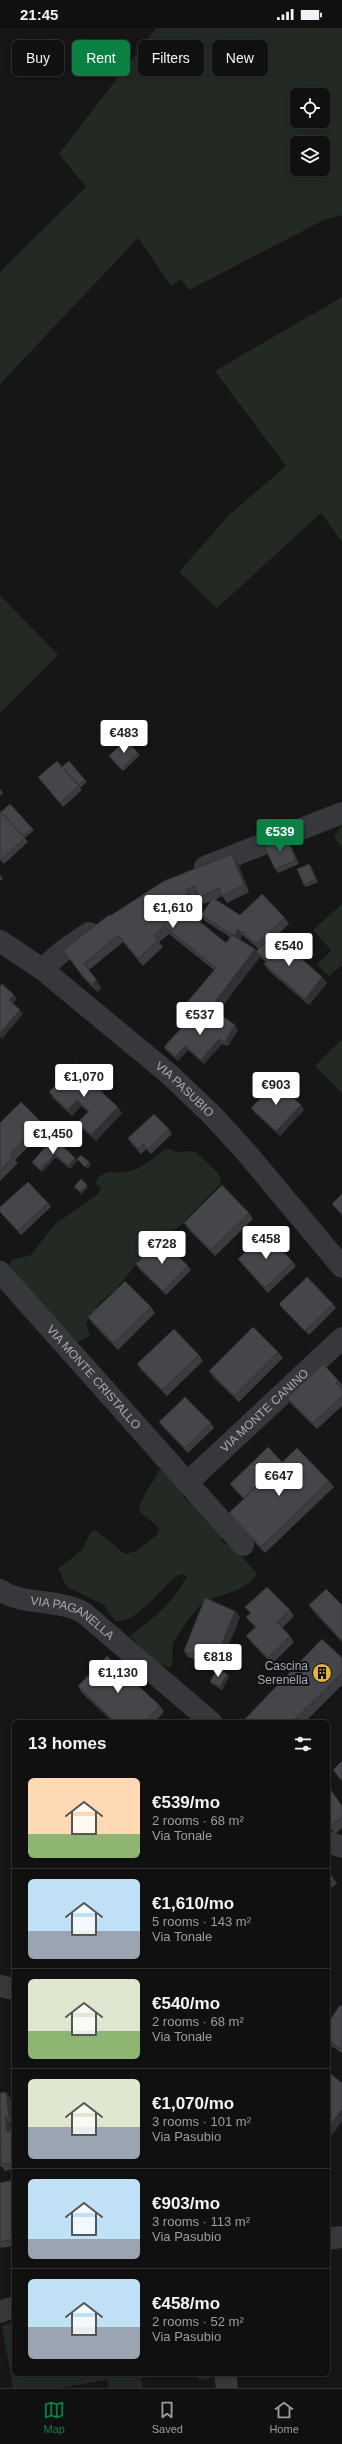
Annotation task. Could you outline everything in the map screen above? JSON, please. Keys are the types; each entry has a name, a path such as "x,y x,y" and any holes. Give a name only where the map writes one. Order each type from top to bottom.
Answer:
{"street":[{"path":"189,874 342,813"},
{"path":"42,969 64,950 106,922"},
{"name":"VIA PASUBIO","path":"0,941 42,969 168,1074 211,1114 245,1151 342,1267"},
{"name":"VIA MONTE CRISTALLO","path":"0,1272 243,1545"},
{"name":"VIA MONTE CANINO","path":"187,1483 342,1338"},
{"name":"VIA PAGANELLA","path":"0,1590 18,1597 67,1605 84,1613 209,1720"},
{"path":"330,1843 342,1847"},
{"path":"0,1986 12,1989"},
{"path":"330,2239 342,2236"},
{"path":"0,2312 12,2308"},
{"path":"225,2376 227,2388"}],"shaded area":[{"path":"156,28 342,28 342,215 324,220 189,290 181,279 171,286 138,238 0,384 0,272 86,187 59,154 119,76 130,76 130,62 138,51 138,76 204,76 204,40 147,40"},
{"path":"342,297 342,542 321,513 217,608 179,572 228,516 286,466 215,371"},
{"path":"0,595 58,655 0,713"},
{"path":"342,825 342,848 334,837"},
{"path":"342,904 342,965 329,976 317,965 331,950 313,930"},
{"path":"342,1039 342,1093 315,1066"},
{"path":"165,1149 171,1149 176,1152 195,1151 216,1171 221,1179 221,1183 182,1224 152,1246 115,1290 100,1302 86,1324 90,1336 73,1344 8,1266 12,1260 31,1255 54,1225 98,1194 101,1188 96,1184 97,1178 106,1173 122,1173 142,1166"},
{"path":"169,1465 187,1483 183,1498 199,1508 219,1532 223,1542 236,1550 257,1573 246,1585 232,1592 209,1600 199,1607 186,1623 173,1644 172,1662 170,1668 157,1663 130,1636 162,1610 187,1577 181,1574 176,1577 139,1612 123,1621 115,1621 104,1605 67,1587 58,1569 82,1550 90,1533 95,1530 125,1554 137,1551 158,1534 159,1528 139,1511 144,1496 158,1471"},
{"path":"12,2322 12,2376 152,2376 141,2378 143,2388 109,2388 107,2380 59,2388 13,2388 2,2326"},
{"path":"197,2376 210,2376 210,2379 198,2380"}],"building":[{"path":"126,740 138,753 121,769 109,756"},
{"path":"57,761 79,786 60,803 38,777"},
{"path":"69,761 85,780 79,785 62,767"},
{"path":"10,804 32,828 23,836 1,812"},
{"path":"0,811 25,838 1,860 0,859"},
{"path":"286,836 296,860 275,869 264,846"},
{"path":"232,854 244,885 221,896 219,888 199,897 194,886 186,890 188,893 180,902 187,908 185,910 226,943 232,935 255,949 201,1020 184,1006 216,968 164,926 154,935 158,940 138,959 118,935 84,964 96,979 93,985 84,978 63,950 109,915 110,916 164,881"},
{"path":"309,864 316,880 304,885 297,869"},
{"path":"262,894 285,918 256,944 238,929 234,936 201,915 213,898 240,915"},
{"path":"275,935 322,977 305,999 264,964 267,961 256,951"},
{"path":"2,984 14,995 9,1000 20,1010 0,1033 0,986"},
{"path":"217,1012 235,1025 225,1042 219,1039 201,1060 185,1046 175,1057 164,1047 192,1016 206,1028"},
{"path":"76,1063 100,1085 97,1088 118,1107 91,1135 78,1122 89,1111 77,1100 68,1110 49,1092"},
{"path":"276,1082 301,1105 276,1131 251,1108"},
{"path":"21,1102 42,1123 10,1154 13,1157 0,1171 0,1123"},
{"path":"154,1114 169,1129 148,1149 143,1144 138,1149 128,1138"},
{"path":"54,1138 75,1158 68,1166 55,1154 40,1170 32,1162"},
{"path":"81,1155 89,1162 85,1167 77,1159"},
{"path":"81,1179 87,1185 80,1192 74,1187"},
{"path":"28,1182 48,1203 18,1231 0,1212 0,1207"},
{"path":"222,1185 249,1213 211,1250 184,1223"},
{"path":"342,1194 342,1214 332,1204"},
{"path":"266,1233 293,1262 265,1288 238,1259"},
{"path":"160,1239 188,1266 163,1291 136,1264"},
{"path":"307,1277 333,1304 305,1331 279,1304"},
{"path":"125,1281 151,1307 114,1343 88,1317"},
{"path":"253,1327 278,1352 234,1396 209,1371"},
{"path":"174,1329 199,1355 162,1390 137,1364"},
{"path":"323,1364 338,1380 336,1383 342,1389 342,1396 313,1423 287,1398"},
{"path":"185,1397 211,1423 185,1448 159,1422"},
{"path":"268,1447 282,1462 244,1498 230,1484"},
{"path":"297,1448 329,1481 261,1547 229,1513"},
{"path":"267,1587 290,1610 277,1622 290,1636 268,1658 246,1636 256,1627 246,1617 251,1613 245,1607"},
{"path":"326,1589 342,1605 342,1641 309,1605"},
{"path":"205,1598 235,1611 214,1663 184,1651"},
{"name":"Cascina Serenella","path":"322,1639 342,1658 342,1673 294,1720 244,1720"},
{"path":"107,1656 160,1706 146,1720 113,1720 78,1686"},
{"path":"217,1669 227,1674 220,1687 210,1682"},
{"path":"342,1761 342,1781 333,1770"},
{"path":"330,1789 342,1806 342,1816 330,1827"},
{"path":"330,1874 334,1879 330,1882"},
{"path":"340,2005 342,2007 342,2050 330,2041 330,2020"},
{"path":"330,2074 342,2083 342,2109 330,2126"},
{"path":"6,2092 9,2116 5,2117 7,2131 12,2131 12,2163 1,2164 0,2093"},
{"path":"12,2180 12,2239 0,2242 0,2183"}],"place":[{"name":"Cascina Serenella","path":"322,1673"}]}
